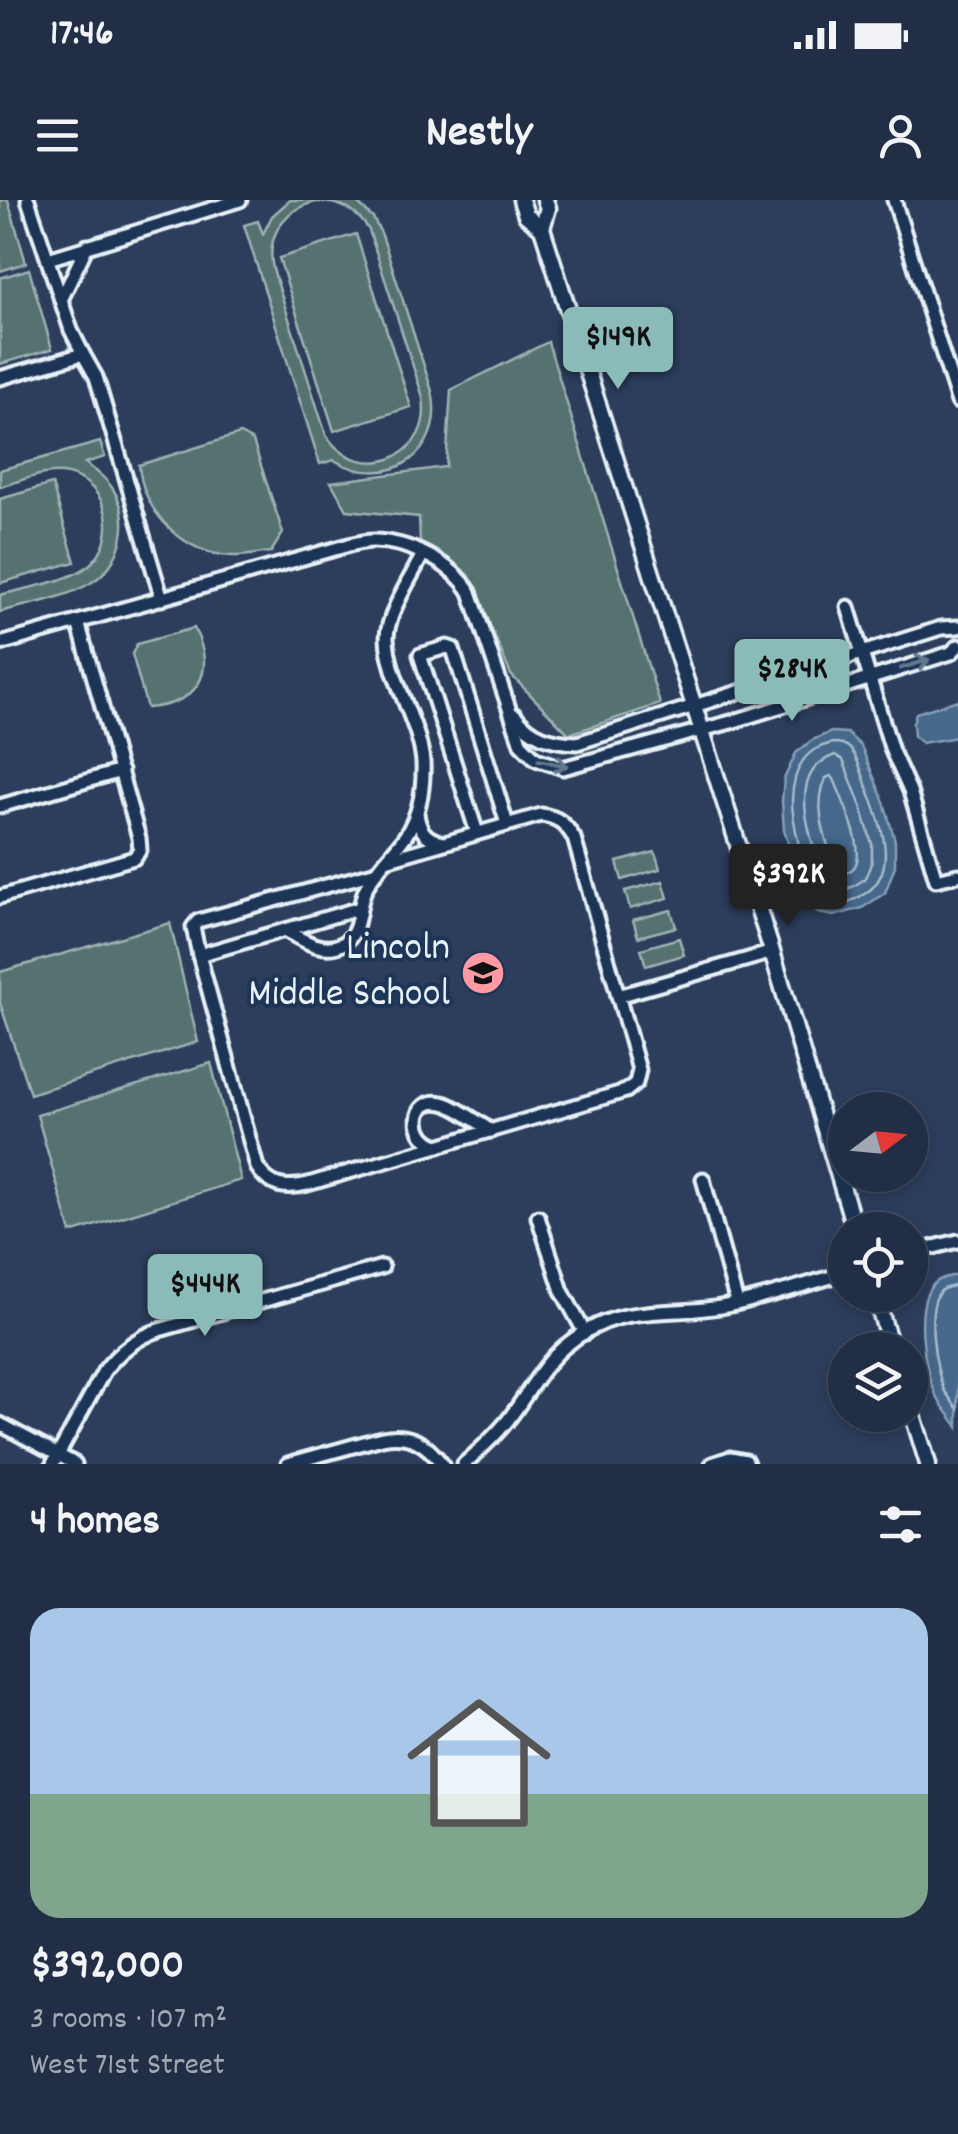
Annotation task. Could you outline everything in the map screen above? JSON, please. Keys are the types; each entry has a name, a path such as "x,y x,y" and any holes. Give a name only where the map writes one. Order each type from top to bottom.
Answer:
{"main road":[{"path":"521,200 526,215 542,228 773,952 850,1212"},
{"path":"542,228 548,208 545,200"},
{"path":"918,1432 928,1464"}],"street":[{"path":"28,200 71,330 96,377 162,599"},
{"path":"48,259 240,200"},
{"path":"894,200 958,402"},
{"path":"61,300 87,246"},
{"path":"0,378 83,354"},
{"path":"0,644 349,545 372,541 406,546 462,579 470,592 521,744 536,760 563,768 956,650"},
{"path":"285,930 328,948 343,943 357,927 366,890 417,813 423,788 423,757 387,639 388,623 422,554"},
{"path":"848,607 936,880 958,874"},
{"path":"502,688 516,718 532,733 556,742 577,743 941,628 958,619"},
{"path":"0,896 134,858 140,850 140,838 78,622"},
{"path":"941,628 958,627"},
{"path":"477,833 420,655 447,646 453,650 507,824"},
{"path":"0,806 121,771"},
{"path":"417,813 418,828 442,843"},
{"path":"377,872 198,921 194,927 257,1167 264,1177 274,1185 288,1188 626,1091 636,1084 639,1070 574,838 566,825 541,814 386,860"},
{"path":"199,955 360,908"},
{"path":"618,996 773,952"},
{"path":"415,1153 420,1144 417,1121 428,1103 444,1103 491,1131"},
{"path":"420,1132 430,1144 439,1146"},
{"path":"703,1179 738,1303"},
{"path":"538,1216 562,1291 584,1333"},
{"path":"928,1248 958,1241"},
{"path":"55,1459 108,1367 139,1338 382,1267"},
{"path":"464,1464 510,1418 546,1366 584,1333 642,1312 738,1303 828,1278"},
{"path":"0,1424 55,1459 75,1464"},
{"path":"288,1464 396,1436 422,1442 442,1464"},
{"path":"712,1464 730,1458 747,1464"}],"green space":[{"path":"0,200 8,200 26,263 0,271"},
{"path":"290,200 354,200 373,218 382,235 432,391 434,413 430,433 408,461 374,472 334,460 320,464 244,225 258,221 263,234 272,216","holes":["316,202 347,208 369,230 422,394 424,416 418,434 393,458 376,462 358,460 341,451 326,435 273,269 272,246 280,226 294,211"]},
{"path":"356,234 411,407 334,431 279,258"},
{"path":"29,269 52,349 0,364 0,278"},
{"path":"548,342 660,704 569,734 511,675 469,575 420,542 419,517 347,510 331,482 446,467 451,390"},
{"path":"240,434 253,441 283,533 271,552 232,556 197,548 169,527 148,499 139,465"},
{"path":"100,442 105,457 85,463 113,489 123,528 109,566 79,589 0,612 0,595 58,580 88,566 105,542 107,528 101,500 82,480 51,473 0,487 0,470"},
{"path":"52,484 75,562 0,583 0,499"},
{"path":"194,628 204,659 198,684 179,700 147,708 132,654 137,644"},
{"path":"655,852 660,869 622,880 617,862"},
{"path":"663,881 668,898 630,909 625,891"},
{"path":"671,910 676,927 638,937 633,920"},
{"path":"170,923 198,1042 30,1094 0,1003 0,972"},
{"path":"679,938 684,955 646,966 641,949"},
{"path":"211,1063 241,1180 71,1233 37,1115"}],"water":[{"path":"958,700 958,737 922,743 914,736 916,713"},
{"path":"831,732 847,733 861,746 895,841 895,866 885,893 862,908 834,916 818,913 805,896 784,830 782,801 784,779 796,753"},
{"path":"958,1275 958,1427 932,1384 928,1332 923,1332 929,1291 938,1280"}],"place":[{"name":"Lincoln Middle School","path":"483,973"}]}
